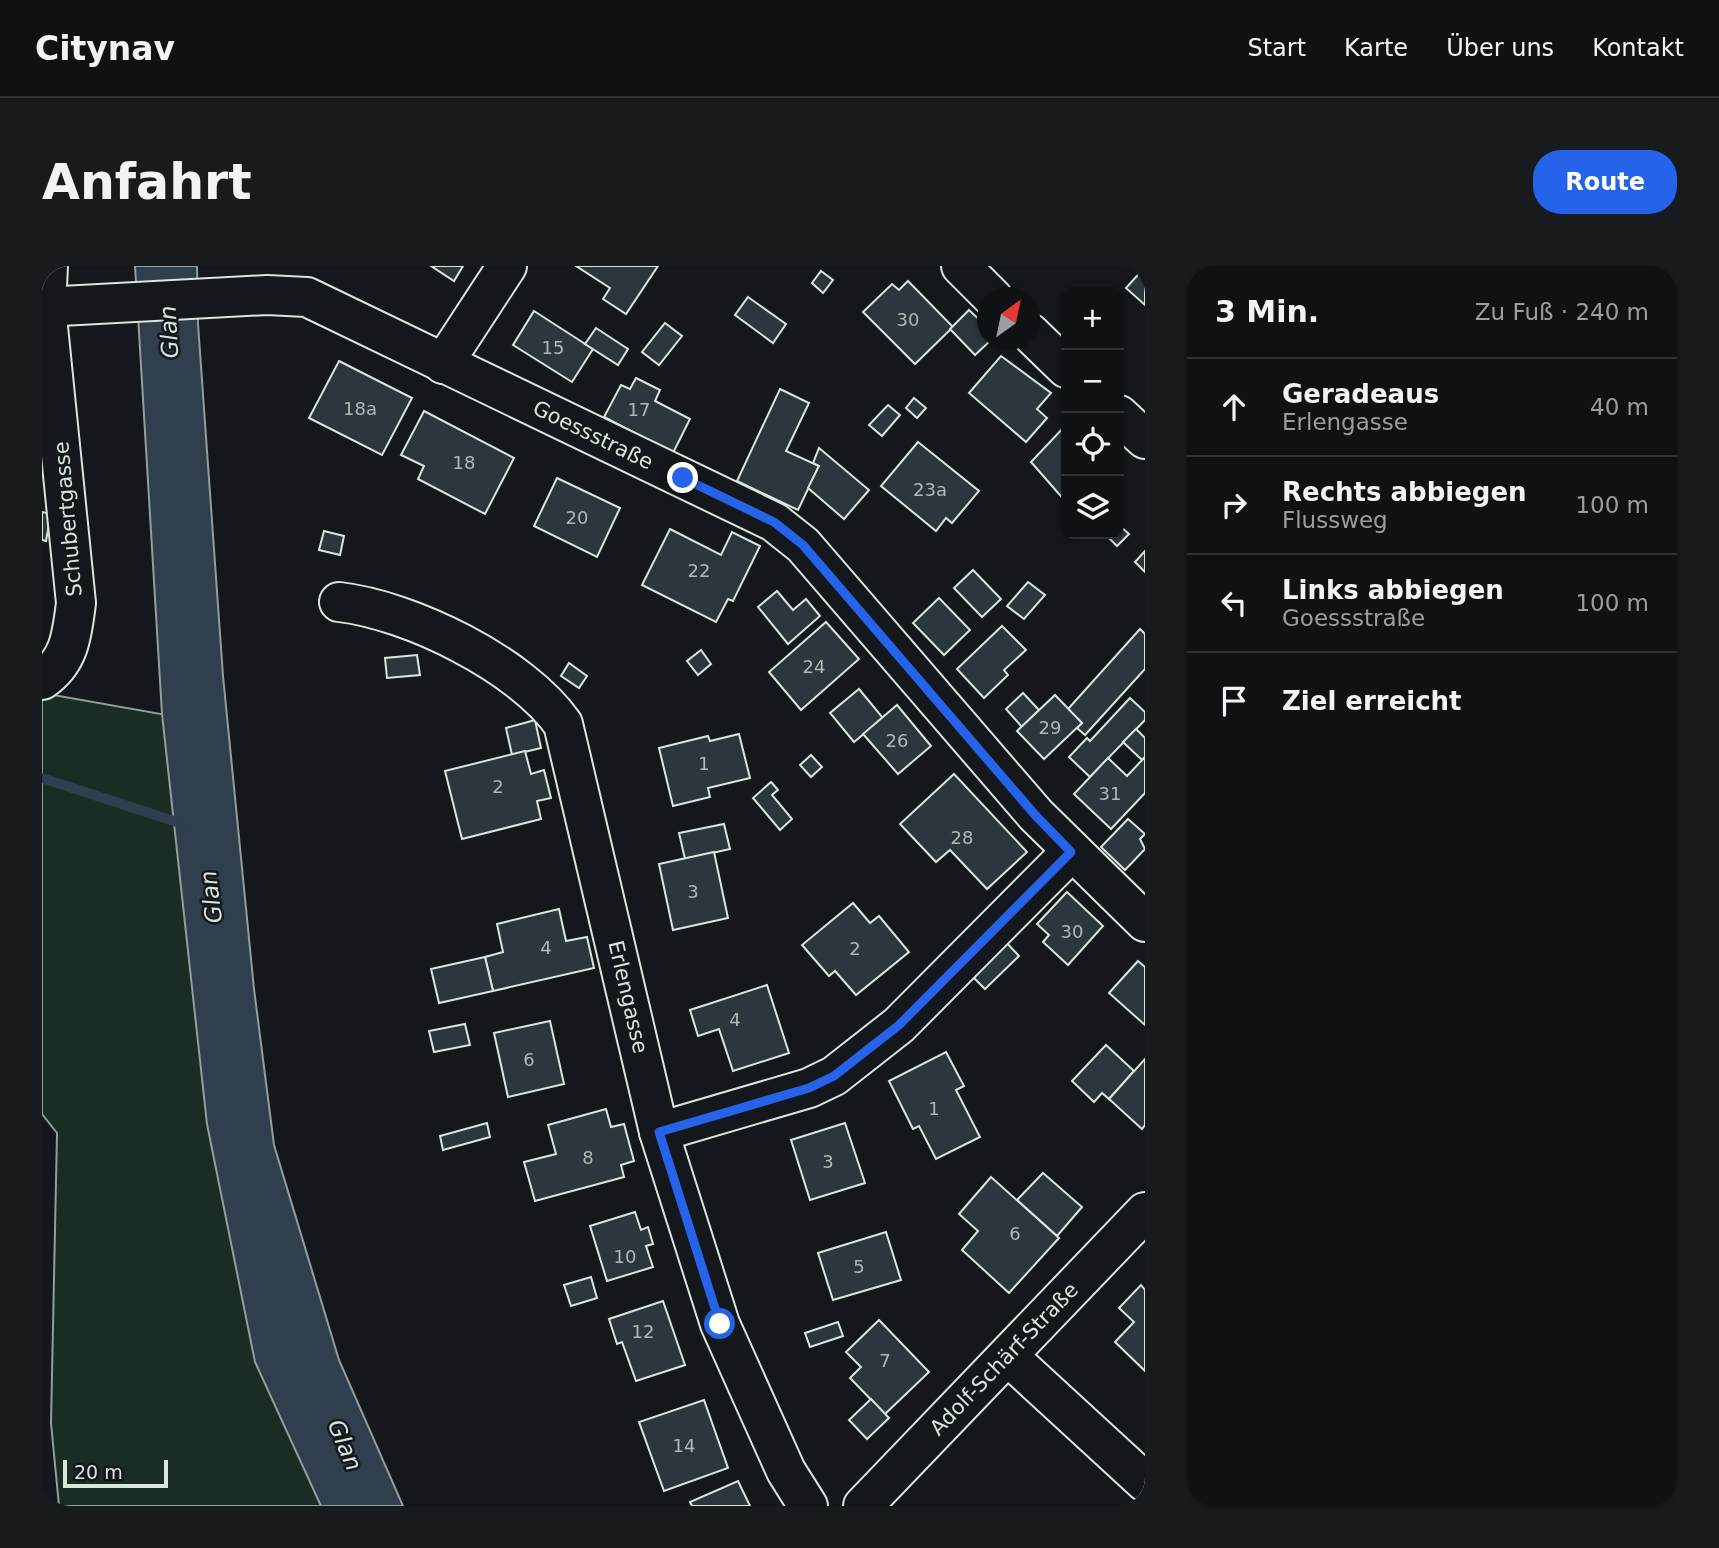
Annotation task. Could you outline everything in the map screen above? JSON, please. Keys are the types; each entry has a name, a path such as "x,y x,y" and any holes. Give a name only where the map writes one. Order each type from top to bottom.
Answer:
{"street":[{"path":"44,307 48,266"},
{"path":"443,364 506,266"},
{"path":"961,266 982,287"},
{"name":"Goessstraße","path":"44,307 267,295 307,297 329,305 443,364 774,522 803,545 1036,816 1145,922"},
{"name":"Schubertgasse","path":"42,680 62,660 71,641 76,603 44,307"},
{"path":"1040,343 1061,363"},
{"path":"1124,420 1145,439"},
{"name":"Erlengasse","path":"339,602 368,605 401,615 485,658 528,686 549,704 563,724 659,1132 720,1324 780,1459 808,1506"},
{"path":"659,1132 809,1088 834,1076 899,1025 1071,852"},
{"name":"Adolf-Schärf-Straße","path":"863,1506 1145,1212"},
{"path":"1009,1356 1145,1482"}],"green space":[{"path":"42,693 178,717 341,1506 59,1506 51,1423 57,1133 42,1114"}],"water":[{"name":"Glan","path":"135,266 197,266 198,324 223,676 254,989 274,1145 339,1360 403,1506 321,1506 255,1362 207,1124 162,714"}],"building":[{"path":"431,266 463,266 454,281"},
{"path":"576,266 658,266 626,314 603,299 610,288"},
{"path":"1145,267 1145,305 1126,288"},
{"path":"821,271 833,280 823,293 812,283"},
{"path":"908,281 953,327 915,364 863,312 892,284 899,290"},
{"path":"748,297 786,324 773,343 735,315"},
{"path":"969,310 977,318 977,350 980,350 975,355 950,329"},
{"path":"534,311 593,349 572,382 513,345"},
{"path":"665,323 682,336 659,365 642,352"},
{"path":"596,328 628,349 618,365 585,344"},
{"path":"1001,356 1051,393 1037,409 1047,418 1026,442 969,393"},
{"path":"339,361 412,398 382,455 309,418"},
{"path":"636,378 660,390 655,401 690,419 673,453 604,417 621,385 630,389"},
{"path":"780,389 809,403 786,451 819,466 798,510 737,481"},
{"path":"914,398 926,408 917,418 906,408"},
{"path":"888,405 900,415 882,436 869,425"},
{"path":"424,411 514,458 485,514 418,479 424,466 401,455"},
{"path":"1061,430 1061,496 1031,462"},
{"path":"918,442 979,491 952,523 946,518 936,531 881,486"},
{"path":"819,448 869,490 844,519 808,488 819,466 813,463"},
{"path":"557,478 620,508 597,557 534,526"},
{"path":"42,512 51,514 46,541 42,540"},
{"path":"670,529 721,555 732,532 760,546 733,601 728,599 716,622 642,585"},
{"path":"324,531 344,536 340,555 319,550"},
{"path":"1110,539 1124,539 1117,546"},
{"path":"1145,551 1145,572 1135,562"},
{"path":"973,570 1001,599 982,617 954,588"},
{"path":"1028,582 1045,595 1024,619 1007,606"},
{"path":"777,591 793,610 806,599 820,616 788,644 758,607"},
{"path":"939,598 970,630 944,655 913,623"},
{"path":"826,622 859,659 801,710 769,672"},
{"path":"1002,626 1026,650 1004,670 1008,675 984,698 957,669"},
{"path":"1140,629 1145,634 1145,669 1085,735 1077,728 1082,723 1068,709"},
{"path":"701,650 711,664 698,675 687,661"},
{"path":"417,655 420,675 387,678 385,658"},
{"path":"569,663 587,676 579,688 561,676"},
{"path":"859,689 883,718 854,742 830,713"},
{"path":"1023,693 1039,710 1022,727 1006,709"},
{"path":"1055,695 1082,723 1044,759 1017,731"},
{"path":"1130,698 1145,712 1145,720 1090,777 1069,757 1087,738 1090,741"},
{"path":"897,705 931,746 898,774 863,734"},
{"path":"535,720 541,748 512,755 506,728"},
{"path":"1136,729 1145,738 1145,757 1142,760 1123,742"},
{"path":"739,734 750,778 708,788 710,797 673,806 659,748 708,736 710,741"},
{"path":"525,751 531,774 544,770 551,798 537,801 541,819 462,839 445,771"},
{"path":"811,755 822,767 811,777 800,765"},
{"path":"1145,757 1145,793 1111,829 1074,794 1108,758 1127,776"},
{"path":"954,774 1027,852 987,889 950,850 936,862 900,824"},
{"path":"771,782 778,790 772,795 792,819 780,830 753,798"},
{"path":"1128,819 1145,834 1140,839 1145,849 1125,870 1101,847"},
{"path":"724,824 730,849 685,859 679,833"},
{"path":"714,852 728,918 673,930 659,864"},
{"path":"1067,892 1103,926 1068,965 1043,942 1049,935 1037,924"},
{"path":"853,903 870,923 879,916 909,952 856,995 835,971 829,976 802,945"},
{"path":"559,909 566,941 587,937 594,968 493,991 485,957 503,952 497,924"},
{"path":"1005,941 1019,956 985,989 971,975"},
{"path":"485,957 493,991 439,1003 431,969"},
{"path":"1138,961 1145,967 1145,1025 1109,993"},
{"path":"767,985 789,1053 733,1071 719,1029 698,1036 690,1010"},
{"path":"550,1021 564,1084 508,1097 494,1033"},
{"path":"465,1024 470,1045 434,1052 429,1031"},
{"path":"1106,1045 1134,1071 1109,1099 1102,1093 1094,1102 1072,1081"},
{"path":"946,1052 964,1086 956,1090 980,1137 936,1159 919,1126 913,1129 889,1081"},
{"path":"1145,1059 1145,1125 1142,1129 1109,1099"},
{"path":"606,1109 611,1127 624,1124 634,1161 621,1165 624,1177 535,1201 524,1162 556,1154 548,1125"},
{"path":"487,1123 490,1137 443,1150 440,1136"},
{"path":"845,1123 865,1183 810,1200 791,1140"},
{"path":"1043,1173 1082,1207 1057,1236 1017,1200"},
{"path":"991,1177 1059,1238 1009,1293 962,1250 978,1231 959,1214"},
{"path":"635,1212 641,1230 648,1227 653,1244 646,1246 653,1267 607,1281 590,1226"},
{"path":"886,1232 901,1280 833,1300 818,1253"},
{"path":"591,1277 597,1298 571,1306 564,1285"},
{"path":"1141,1285 1145,1290 1145,1371 1115,1342 1134,1322 1119,1308"},
{"path":"663,1301 685,1365 636,1381 622,1342 617,1344 609,1319"},
{"path":"879,1320 929,1372 885,1414 850,1378 861,1367 846,1352"},
{"path":"838,1322 843,1336 810,1347 805,1333"},
{"path":"871,1399 889,1418 867,1439 849,1420"},
{"path":"704,1400 728,1468 664,1491 639,1422"},
{"path":"738,1481 750,1506 692,1506 690,1502"}],"waterway":[{"path":"42,778 186,825"}],"route":[{"path":"683,478 774,522 803,545 1036,816 1071,852 899,1025 834,1076 809,1088 659,1132 720,1324"}]}
